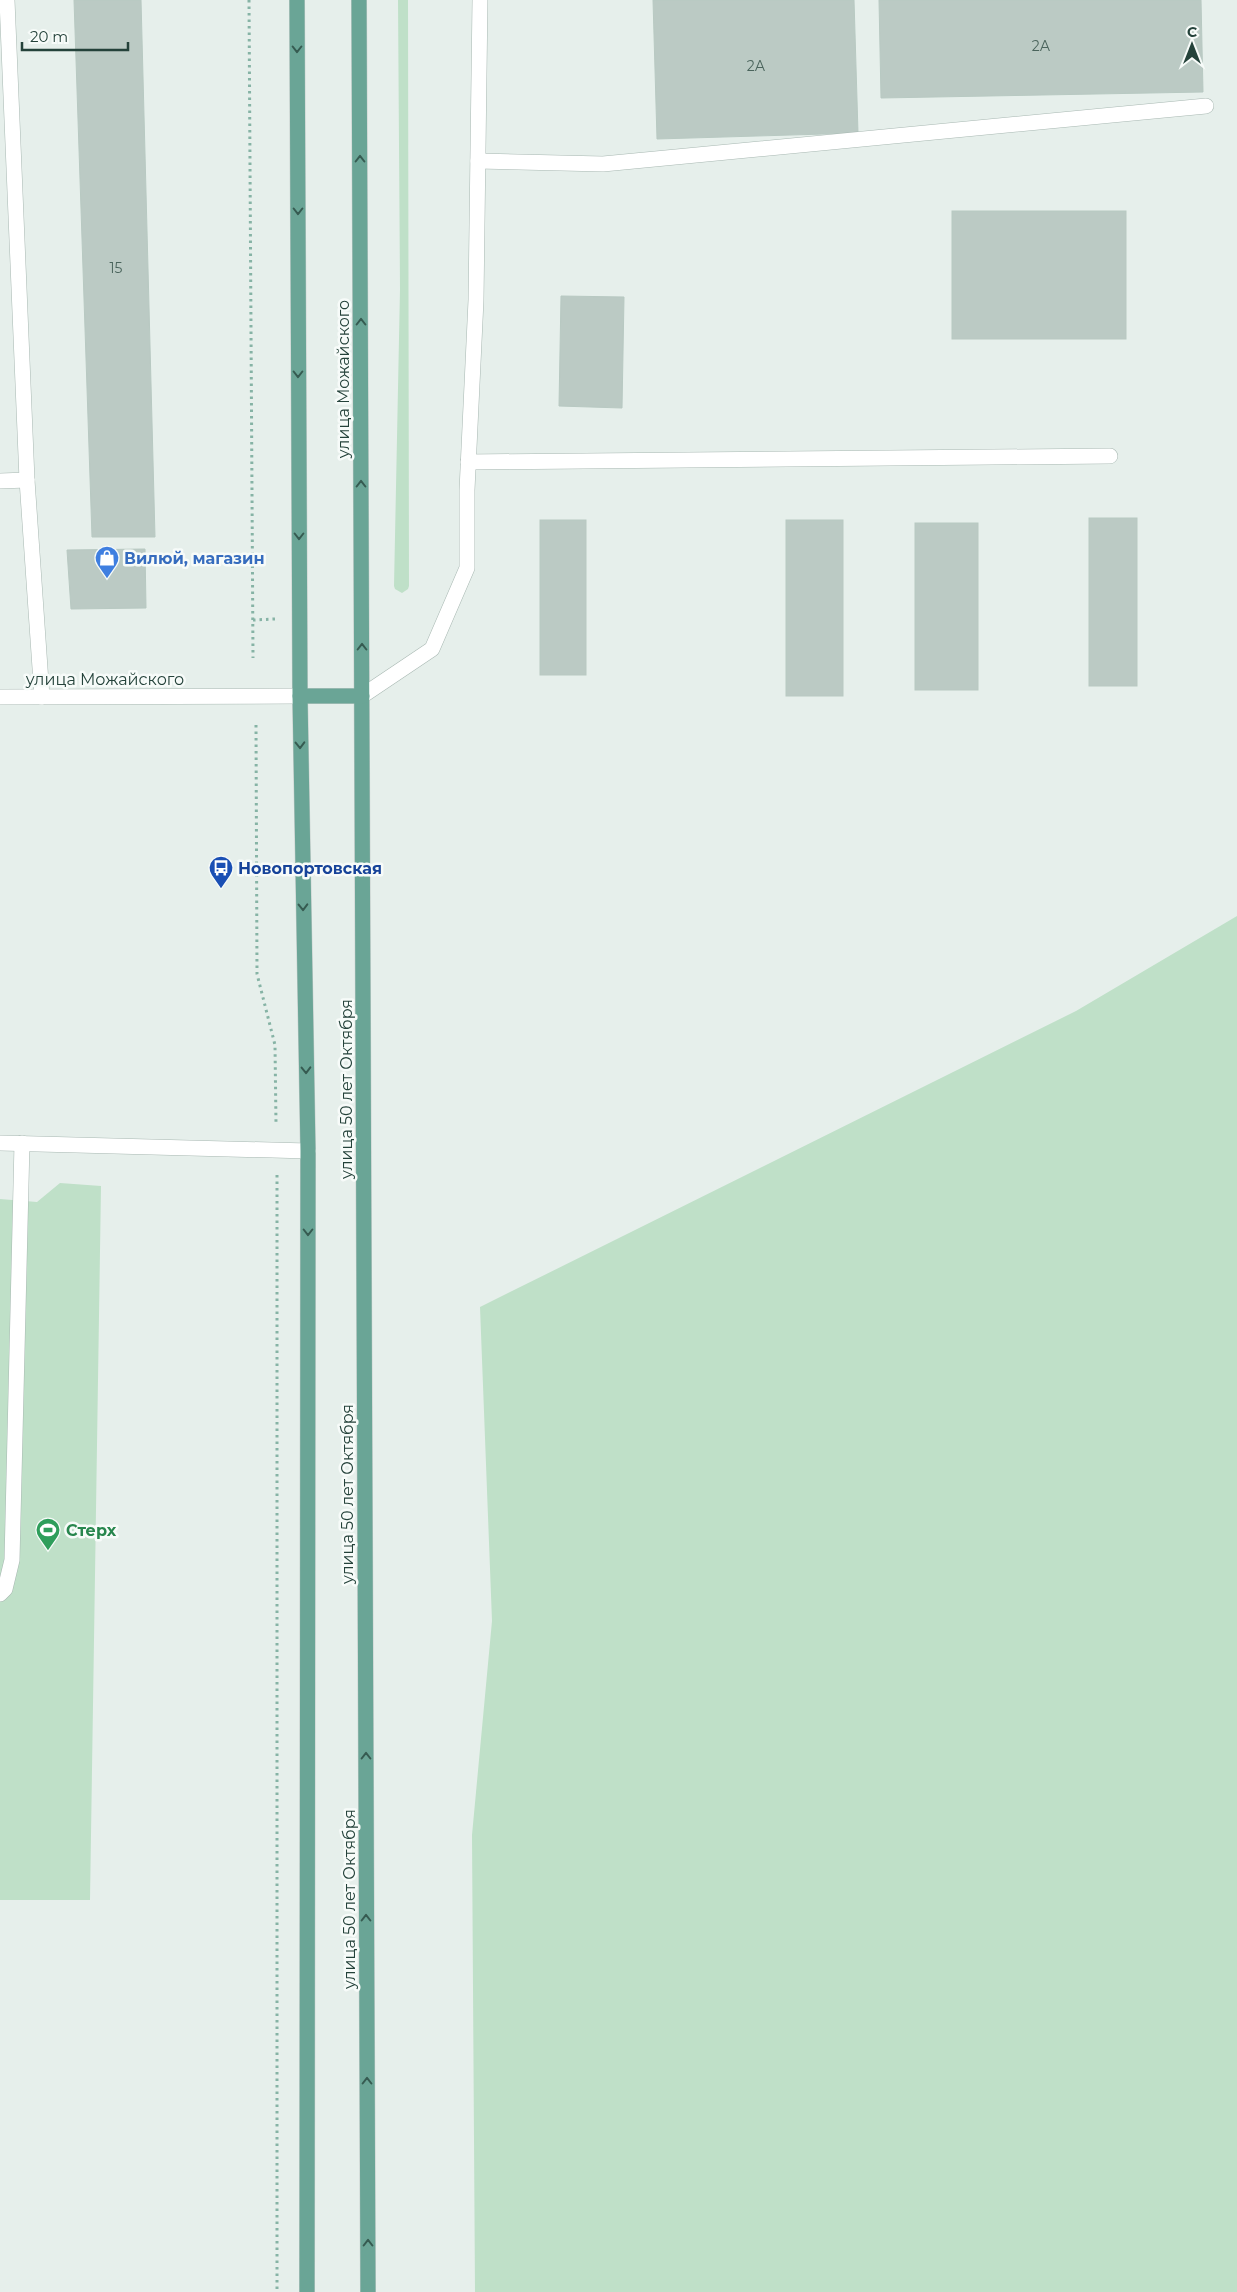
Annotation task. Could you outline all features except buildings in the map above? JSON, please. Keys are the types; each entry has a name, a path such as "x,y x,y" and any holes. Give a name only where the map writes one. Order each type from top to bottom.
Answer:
{"main road":[{"path":"297,0 300,696 308,1151 306,2292"},
{"name":"улица Можайского","path":"300,696 362,696 359,0"},
{"name":"улица 50 лет Октября","path":"362,696 368,2292"}],"street":[{"path":"8,0 27,480 42,697"},
{"path":"362,696 432,649 467,568 468,462 476,300 480,0"},
{"path":"478,161 603,164 1206,106"},
{"path":"468,462 1110,456"},
{"path":"0,481 27,480"},
{"name":"улица Можайского","path":"0,697 300,696"},
{"path":"0,1143 308,1151"},
{"path":"0,1594 6,1589 12,1560 22,1143"}],"path":[{"path":"249,0 253,658"},
{"path":"253,620 278,619"},
{"path":"256,724 257,974 275,1045 277,1150 277,2292"}],"green space":[{"path":"398,0 408,0 409,586 402,593 395,589 394,586 400,289"},
{"path":"1237,916 1237,2292 475,2292 472,1835 492,1621 480,1307 1076,1011"},
{"name":"Стерх","path":"60,1183 101,1186 90,1900 0,1900 0,1199 37,1202"}],"place":[{"name":"Вилюй, магазин","path":"107,579"},
{"name":"Новопортовская","path":"221,889"},
{"name":"Стерх","path":"48,1551"}]}
